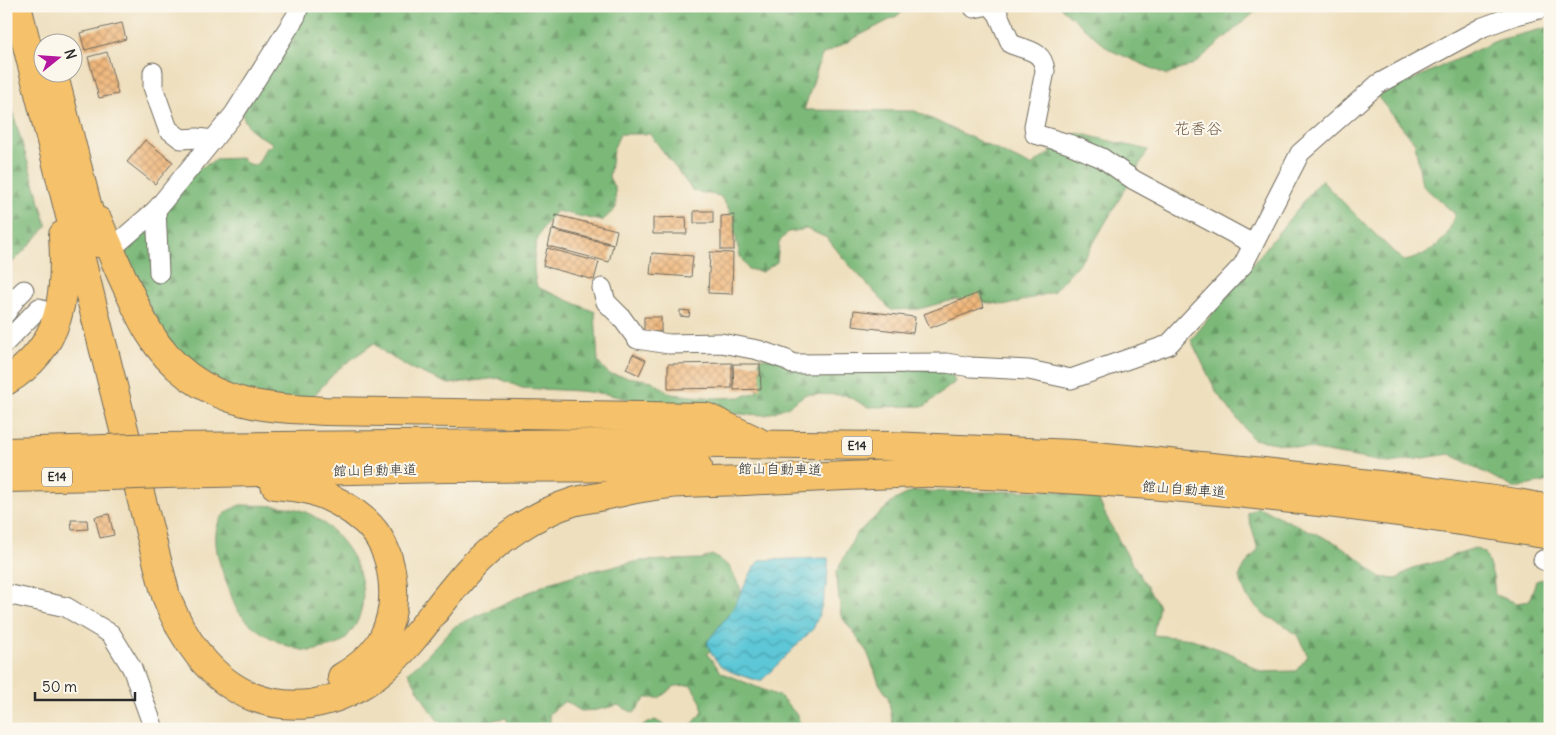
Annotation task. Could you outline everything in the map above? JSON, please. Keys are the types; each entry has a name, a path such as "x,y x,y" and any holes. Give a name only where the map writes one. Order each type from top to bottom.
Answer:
{"highway":[{"path":"17,6 73,187 171,555 185,598 196,623 220,655 238,670 257,682 274,688 295,690 314,688 336,681 357,668 370,656 383,638 390,620 393,598 392,576 387,555 379,538 367,522 334,500 312,490 271,484 233,473"},
{"path":"36,6 42,32"},
{"path":"55,82 73,187 169,603 174,617 197,653 224,681 245,694 262,701 286,705 322,702 340,696 365,683 393,661 411,642 470,569 493,548 534,520 573,502 669,484 923,473"},
{"path":"6,381 18,374 32,361 44,345 59,313 63,293 65,264 62,221 73,187"},
{"path":"73,187 118,269 149,332 174,365 206,388 230,398 268,407 324,410 706,417 764,444"},
{"name":"館山自動車道","path":"6,452 161,447 633,443 891,446 1074,454 1264,472 1379,484 1550,509"},
{"name":"館山自動車道","path":"6,478 447,468 665,466 1024,477 1262,495 1388,510 1547,552"}],"street":[{"path":"119,242 201,168 213,140 234,114 296,16 299,6"},
{"path":"602,288 606,302 621,317 637,339 670,344 721,343 758,350 787,360 792,364 946,364 1029,370 1071,379 1168,346 1243,265 1300,153 1378,84 1483,27 1516,15 1550,6"},
{"path":"983,7 998,14 1011,44 1041,56 1044,63 1045,71 1034,134 1069,144 1102,158 1134,180 1253,244"},
{"path":"154,72 154,87 168,129 181,139 213,140"},
{"path":"156,210 159,273"},
{"path":"6,313 24,290"},
{"path":"6,342 39,308"},
{"path":"6,594 66,606 111,634 132,668 154,729"}],"green space":[{"path":"304,6 911,6 895,17 822,55 804,110 915,111 1031,166 1077,133 1148,150 1087,254 1053,292 1008,305 956,299 919,309 891,310 827,238 807,229 788,232 779,242 777,262 762,272 748,269 740,256 729,209 720,196 693,191 650,134 620,134 613,150 609,177 615,189 616,208 602,221 556,211 538,237 534,264 537,287 595,312 598,362 609,374 652,381 671,394 714,398 741,397 757,392 755,371 761,358 941,370 952,374 955,382 925,406 868,407 845,395 806,394 787,407 766,415 664,411 650,402 579,391 522,388 498,378 449,384 410,368 385,353 374,343 337,370 307,403 231,390 168,345 126,257 126,249 130,242 198,169 218,159 242,158 248,164 255,165 259,162 266,147 270,147 272,143 252,131 242,114"},
{"path":"1059,6 1262,6 1194,64 1167,75 1110,50"},
{"path":"1550,27 1550,481 1514,488 1450,454 1389,463 1253,439 1217,393 1191,340 1321,180 1405,261 1422,255 1438,245 1450,229 1455,214 1422,185 1415,143 1377,96 1498,40"},
{"path":"6,90 47,226 6,268"},
{"path":"1053,490 1098,498 1119,540 1159,606 1153,635 1192,639 1232,654 1261,672 1296,671 1308,656 1297,635 1281,623 1264,615 1247,597 1239,577 1246,564 1258,550 1247,513 1258,507 1338,544 1362,561 1379,577 1397,579 1412,568 1441,561 1475,548 1485,553 1493,576 1495,595 1517,603 1529,601 1536,581 1550,577 1550,729 894,729 888,697 879,683 866,649 841,616 836,573 856,534 895,500 913,491"},
{"path":"240,505 279,506 298,509 315,517 339,537 356,564 361,578 363,594 356,624 342,642 311,651 289,646 268,637 258,630 236,608 221,566 216,532 222,517"},
{"path":"712,555 729,566 740,587 740,621 707,654 722,673 781,697 796,714 803,729 688,729 703,712 701,702 691,685 675,686 659,698 646,698 634,713 618,705 597,710 581,711 565,701 549,714 551,729 511,729 506,718 494,720 489,729 461,729 439,722 429,709 408,672 423,660 455,626 549,583 581,573 640,561 702,559"},
{"path":"655,720 669,729 642,729 642,726"}],"water":[{"path":"828,558 825,594 813,629 762,680 759,681 733,673 721,665 711,652 707,642 732,610 754,567 761,560"}],"building":[{"path":"122,23 126,39 85,50 82,33"},
{"path":"107,52 118,94 99,98 88,57"},
{"path":"145,140 173,162 155,184 127,162"},
{"path":"694,211 713,211 713,223 694,223"},
{"path":"556,215 617,230 614,244 553,229"},
{"path":"734,215 734,250 721,250 721,216"},
{"path":"686,217 687,234 653,234 653,218"},
{"path":"552,230 613,245 609,262 548,246"},
{"path":"547,248 599,262 594,280 543,266"},
{"path":"710,252 733,253 732,294 708,293"},
{"path":"652,253 693,256 691,277 650,274"},
{"path":"979,293 984,307 930,328 924,314"},
{"path":"680,310 690,311 689,317 680,316"},
{"path":"854,310 915,317 913,333 852,326"},
{"path":"644,317 661,317 661,332 644,331"},
{"path":"633,354 646,360 639,375 626,369"},
{"path":"732,363 732,388 668,389 668,364"},
{"path":"733,364 760,364 761,389 734,390"},
{"path":"109,514 114,535 100,538 95,517"},
{"path":"71,520 87,520 88,529 72,530"}],"district":[{"name":"花香谷","path":"1198,128"}]}
